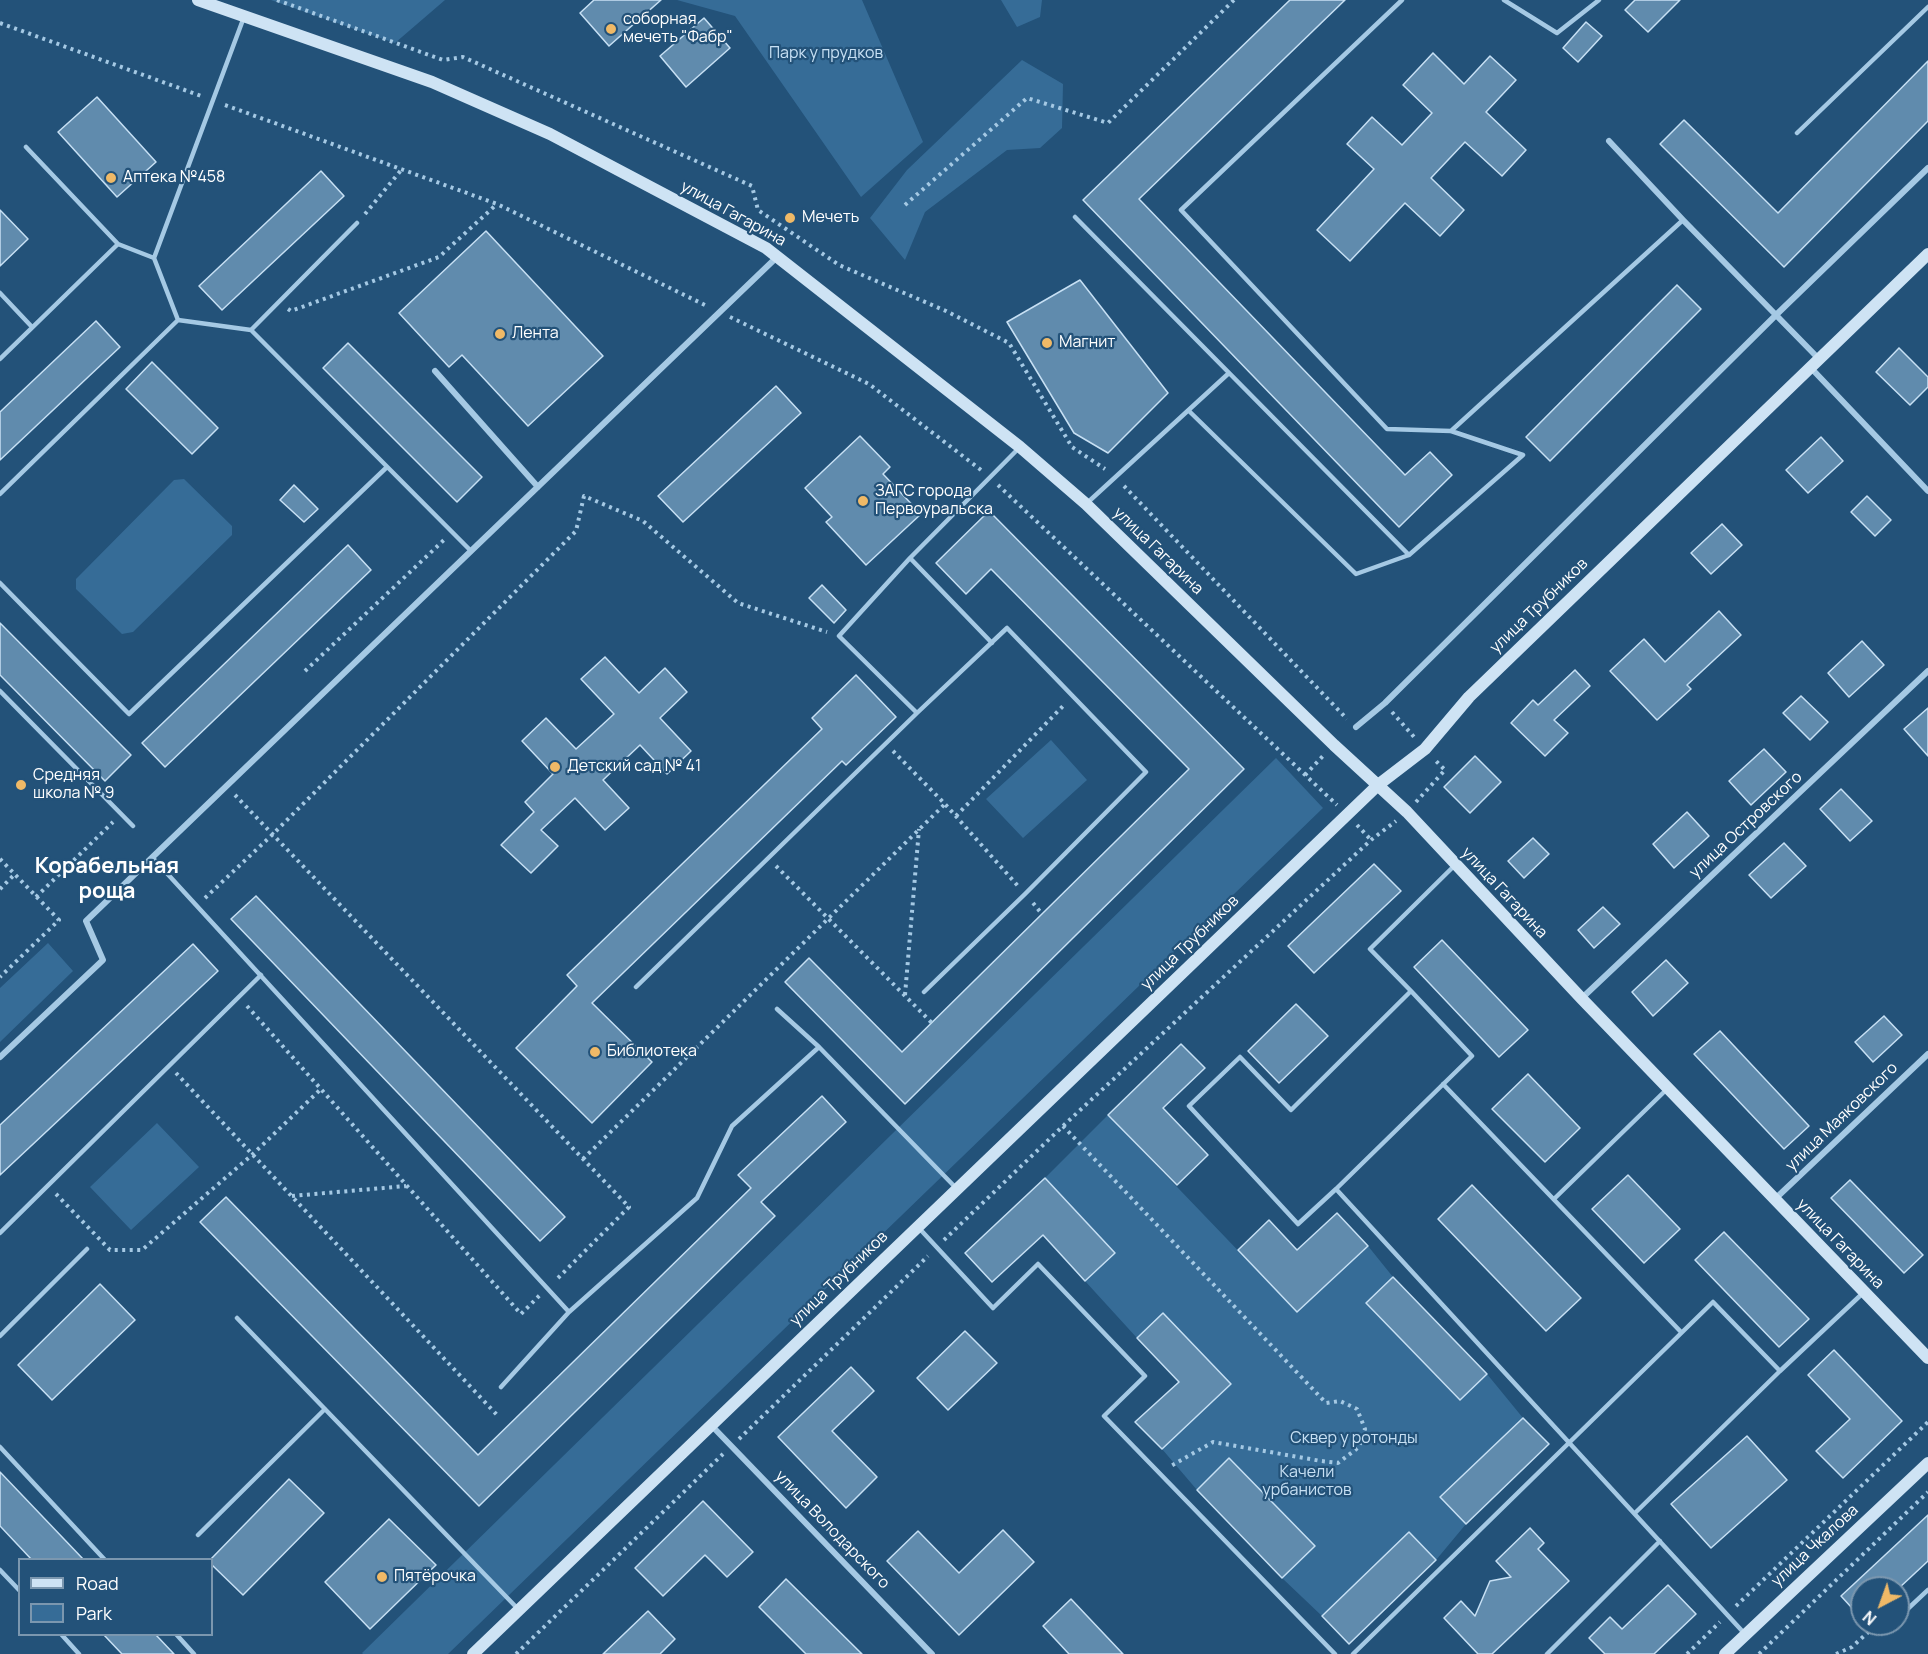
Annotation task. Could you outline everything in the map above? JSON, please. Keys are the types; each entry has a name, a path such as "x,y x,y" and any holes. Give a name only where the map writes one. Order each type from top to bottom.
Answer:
{"street":[{"name":"улица Гагарина","path":"198,0 432,82 550,134 757,243 777,256 1020,447 1086,504 1407,812 1582,999 1928,1358"},
{"path":"1609,141 1776,315 1815,363 1928,491"},
{"path":"1356,727 1384,703 1928,168"},
{"name":"улица Трубников","path":"473,1654 1378,785 1425,749 1469,697 1928,254"},
{"path":"0,1057 103,960 86,921 777,256"},
{"path":"435,371 538,487"},
{"name":"улица Островского","path":"1582,999 1928,671"},
{"name":"улица Маяковского","path":"1775,1200 1928,1054"},
{"name":"улица Володарского","path":"711,1425 932,1654"},
{"name":"улица Чкалова","path":"1725,1654 1928,1463"}],"lane":[{"path":"1189,411 1356,574 1410,555 1523,455 1451,431 1387,429 1180,210 1402,0"},
{"path":"1504,0 1557,33 1599,0"},
{"path":"1797,133 1928,7"},
{"path":"178,320 154,258 244,17"},
{"path":"26,147 118,244 154,258"},
{"path":"1075,217 1410,555"},
{"path":"1451,431 1683,220"},
{"path":"251,330 357,224"},
{"path":"0,359 118,244"},
{"path":"0,293 32,327"},
{"path":"178,320 251,330 471,551"},
{"path":"0,494 178,320"},
{"path":"1086,504 1229,373"},
{"path":"917,713 839,636 910,558 1020,447"},
{"path":"0,583 129,714 387,467"},
{"path":"910,558 992,643"},
{"path":"636,987 1007,628 1146,772 924,992"},
{"path":"0,691 133,826"},
{"path":"152,857 569,1312"},
{"path":"1411,992 1291,1110 1240,1057 1189,1106 1298,1224 1472,1056 1411,992 1370,950 1455,865"},
{"path":"0,1233 261,975"},
{"path":"777,1009 819,1047 956,1188"},
{"path":"501,1387 569,1312 697,1198 732,1126 819,1047"},
{"path":"1443,1084 1682,1332"},
{"path":"1554,1198 1668,1088"},
{"path":"1336,1189 1746,1635"},
{"path":"917,1226 993,1308 1038,1264 1145,1377 1104,1416 1335,1654"},
{"path":"0,1336 87,1249"},
{"path":"1635,1513 1864,1292"},
{"path":"1353,1654 1713,1302 1780,1371"},
{"path":"237,1318 519,1610"},
{"path":"198,1535 325,1409"},
{"path":"0,1447 103,1558"},
{"path":"1547,1654 1660,1541"},
{"path":"0,1570 18,1589"},
{"path":"1910,1607 1928,1591"},
{"path":"62,1636 79,1654"},
{"path":"177,1636 194,1654"}],"path":[{"path":"905,205 1027,98 1108,123 1234,0"},
{"path":"0,23 497,204 869,384 990,477 1305,775"},
{"path":"357,224 402,169"},
{"path":"278,301 291,311 439,257 497,204"},
{"path":"197,905 272,835 576,531 584,496 644,521 738,603 839,636"},
{"path":"305,671 452,532"},
{"path":"956,816 1073,697"},
{"path":"886,744 945,804 1042,914"},
{"path":"226,786 629,1207 521,1314 239,997"},
{"path":"583,1159 945,804"},
{"path":"36,897 121,814"},
{"path":"905,996 919,829"},
{"path":"768,858 932,1023"},
{"path":"0,859 59,920 0,977"},
{"path":"0,889 15,874"},
{"path":"169,1065 498,1416"},
{"path":"47,1186 110,1250 142,1250 253,1154 321,1089"},
{"path":"1063,1126 1326,1402 1340,1401 1357,1409 1365,1429 1359,1447 1338,1463 1213,1442 1158,1472"},
{"path":"292,1196 407,1186"},
{"path":"1687,1654 1928,1422"},
{"path":"1759,1654 1928,1492"},
{"path":"1836,1654 1852,1647 1864,1636"}],"green space":[{"path":"271,0 445,0 395,43"},
{"name":"Парк у прудков","path":"677,0 862,0 923,142 861,197 735,16"},
{"path":"1001,0 1042,0 1040,17 1017,27"},
{"path":"1022,60 1063,84 1062,128 1040,148 1007,150 925,212 905,260 870,218 907,170"},
{"path":"184,479 232,526 232,535 133,632 122,634 76,589 76,579 174,480"},
{"path":"1051,740 1087,780 1023,838 986,799"},
{"path":"1276,758 1323,808 448,1654 362,1653"},
{"path":"48,943 73,971 0,1042 0,988"},
{"name":"Сквер у ротонды","path":"1108,1115 1297,1312 1368,1246 1393,1277 1366,1303 1459,1400 1487,1374 1523,1418 1440,1497 1466,1524 1436,1560 1409,1532 1322,1616 1282,1578 1314,1546 1230,1459 1197,1490 1162,1449 1231,1384 1163,1314 1137,1338 1085,1281 1115,1253 1045,1178"},
{"path":"157,1123 199,1167 131,1230 90,1187"}],"building":[{"name":"соборная мечеть \"Фабр\"","path":"594,0 661,0 609,46 580,13"},
{"path":"1290,0 1345,0 1139,199 1405,475 1430,452 1452,475 1399,527 1083,200"},
{"path":"1635,0 1680,0 1648,32 1625,10"},
{"path":"704,18 730,48 686,87 660,56"},
{"path":"1586,22 1602,36 1578,62 1563,48"},
{"path":"1433,53 1464,84 1490,56 1516,80 1486,112 1526,150 1502,176 1465,142 1431,178 1464,210 1440,236 1405,203 1350,261 1317,230 1374,169 1347,144 1372,117 1402,145 1432,113 1403,85"},
{"path":"1928,61 1928,121 1784,267 1660,144 1684,120 1778,213"},
{"path":"97,97 156,162 117,197 58,132"},
{"path":"321,171 344,196 222,310 199,286"},
{"path":"0,210 28,239 0,266"},
{"name":"Лента","path":"486,231 603,356 528,426 462,355 449,367 399,313"},
{"path":"1080,280 1168,393 1108,453 1074,433 1007,322"},
{"path":"1677,285 1701,309 1550,461 1526,437"},
{"path":"96,321 120,347 0,460 0,412"},
{"path":"348,343 482,477 457,502 323,368"},
{"path":"1899,348 1928,377 1928,387 1910,405 1876,372"},
{"path":"152,362 218,428 192,454 126,389"},
{"path":"776,386 801,413 683,522 658,496"},
{"name":"ЗАГС города Первоуральска","path":"860,436 890,467 883,474 921,514 866,565 826,522 832,517 805,488"},
{"path":"1821,437 1843,461 1808,493 1786,470"},
{"path":"294,485 318,509 304,522 280,500"},
{"path":"1867,496 1891,520 1875,536 1851,512"},
{"path":"989,511 1244,769 905,1104 785,982 809,958 902,1052 1189,769 991,569 966,594 936,563"},
{"path":"1722,524 1742,545 1711,574 1691,553"},
{"path":"348,545 371,570 165,767 142,743"},
{"path":"822,585 846,610 834,623 809,598"},
{"path":"1719,611 1741,635 1687,685 1691,689 1657,720 1610,671 1644,639 1665,662"},
{"path":"0,623 131,755 105,781 0,675"},
{"path":"1862,641 1884,665 1849,697 1828,673"},
{"path":"605,657 639,693 665,668 687,692 660,718 691,751 667,774 640,745 603,780 629,808 605,830 575,798 541,830 558,846 531,873 501,845 534,812 525,802 553,774 522,741 546,718 576,749 614,714 581,679"},
{"path":"1575,670 1590,686 1554,720 1568,733 1545,756 1511,723 1533,700 1538,705"},
{"path":"856,675 896,717 846,765 842,761 592,1003 652,1062 592,1123 516,1048 577,986 567,975 822,729 812,718"},
{"path":"1801,696 1828,722 1810,740 1783,713"},
{"path":"1928,708 1928,756 1904,729"},
{"path":"1764,749 1786,772 1751,805 1729,781"},
{"path":"1475,756 1501,782 1470,813 1444,787"},
{"path":"1841,789 1872,821 1850,841 1820,809"},
{"path":"1687,812 1709,836 1674,868 1653,844"},
{"path":"1533,838 1549,854 1524,878 1508,861"},
{"path":"1784,843 1806,866 1771,898 1749,875"},
{"path":"1374,864 1401,891 1314,973 1288,946"},
{"path":"256,896 565,1217 540,1241 231,919"},
{"path":"1603,907 1620,924 1594,948 1578,930"},
{"path":"1442,940 1528,1030 1499,1057 1414,967"},
{"path":"193,944 218,971 0,1175 0,1125"},
{"path":"1666,960 1688,983 1653,1016 1632,992"},
{"path":"1296,1004 1328,1036 1279,1083 1248,1051"},
{"path":"1884,1016 1902,1035 1873,1062 1855,1042"},
{"path":"1720,1031 1809,1126 1784,1149 1694,1054"},
{"path":"1181,1044 1205,1068 1163,1108 1208,1155 1177,1185 1108,1115"},
{"path":"1528,1074 1580,1128 1545,1162 1492,1109"},
{"path":"822,1096 846,1122 761,1202 775,1216 479,1506 200,1222 226,1197 478,1455 751,1188 738,1175"},
{"path":"1628,1175 1680,1229 1644,1263 1592,1209"},
{"path":"1045,1178 1115,1253 1085,1281 1043,1235 992,1282 965,1253"},
{"path":"1850,1180 1923,1255 1904,1273 1831,1198"},
{"path":"1472,1185 1581,1298 1546,1331 1438,1219"},
{"path":"1337,1213 1368,1246 1297,1312 1238,1250 1269,1220 1297,1250"},
{"path":"1724,1232 1809,1319 1779,1347 1695,1260"},
{"path":"1393,1277 1487,1374 1460,1400 1366,1303"},
{"path":"100,1284 135,1320 52,1400 18,1365"},
{"path":"1163,1313 1231,1384 1162,1449 1135,1422 1179,1382 1137,1338"},
{"path":"965,1331 997,1363 948,1410 917,1378"},
{"path":"1834,1350 1902,1421 1843,1478 1816,1451 1850,1419 1808,1375"},
{"path":"851,1367 874,1391 832,1431 877,1477 846,1508 778,1437"},
{"path":"1523,1418 1549,1444 1466,1524 1440,1497"},
{"path":"1747,1436 1787,1480 1711,1548 1671,1504"},
{"path":"1229,1458 1315,1546 1282,1578 1197,1490"},
{"path":"0,1472 82,1558 30,1558 0,1526"},
{"path":"289,1479 324,1513 243,1595 213,1566 212,1558"},
{"path":"703,1501 753,1552 727,1577 705,1555 663,1596 635,1568"},
{"path":"1928,1515 1928,1561 1910,1578 1862,1576"},
{"path":"389,1519 436,1565 370,1629 325,1582"},
{"path":"1530,1528 1544,1543 1538,1549 1569,1581 1492,1654 1478,1654 1444,1618 1461,1601 1475,1616 1490,1581 1511,1577 1496,1561"},
{"path":"1003,1530 1034,1562 959,1635 887,1561 918,1531 959,1573"},
{"path":"1409,1532 1436,1560 1349,1644 1322,1616"},
{"path":"786,1579 862,1654 806,1654 759,1607"},
{"path":"1668,1585 1696,1614 1654,1654 1605,1654 1589,1638 1610,1617 1622,1629"},
{"path":"1850,1588 1850,1606 1841,1596"},
{"path":"1071,1599 1123,1654 1069,1654 1043,1626"},
{"path":"648,1611 675,1639 660,1654 603,1654"},
{"path":"105,1636 157,1636 174,1654 122,1654"}],"place":[{"name":"соборная мечеть \"Фабр\"","path":"611,29"},
{"name":"Аптека №458","path":"111,178"},
{"name":"Мечеть","path":"790,218"},
{"name":"Лента","path":"500,334"},
{"name":"Магнит","path":"1047,343"},
{"name":"ЗАГС города Первоуральска","path":"863,501"},
{"name":"Детский сад № 41","path":"555,767"},
{"name":"Средняя школа № 9","path":"21,785"},
{"name":"Библиотека","path":"595,1052"},
{"name":"Пятёрочка","path":"382,1577"}],"district":[{"name":"Корабельная роща","path":"107,880"}],"park label":[{"name":"Качели урбанистов","path":"1307,1482"}]}
